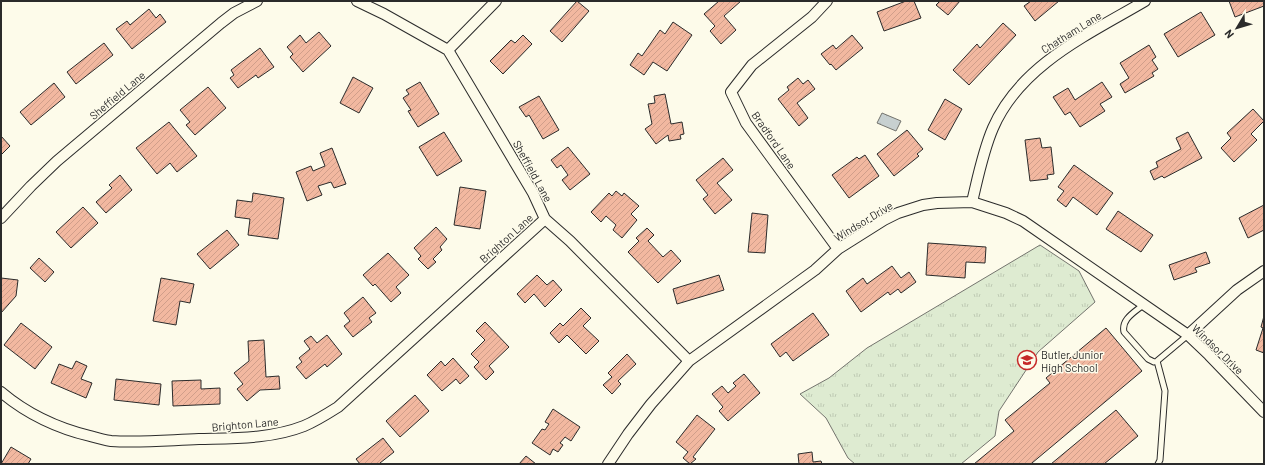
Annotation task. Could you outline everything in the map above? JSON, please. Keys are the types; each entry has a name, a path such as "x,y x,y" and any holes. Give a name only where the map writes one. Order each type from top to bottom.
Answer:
{"street":[{"name":"Sheffield Lane","path":"1,218 57,161 220,23 234,13 257,1"},
{"name":"Sheffield Lane","path":"357,1 384,14 448,50 533,193 545,219 570,241 689,361"},
{"path":"448,50 496,1"},
{"name":"Bradford Lane","path":"827,1 812,17 752,65 731,92 746,123 838,249"},
{"name":"Chatham Lane","path":"972,202 989,139 1005,106 1017,88 1048,60 1145,1"},
{"name":"Windsor Drive","path":"608,464 628,434 651,404 689,361 815,270 838,249 884,220 905,211 937,203 972,202 1006,213 1023,221 1188,335 1264,412"},
{"name":"Brighton Lane","path":"1,392 24,409 56,426 109,441 141,442 244,438 272,435 290,430 318,419 338,407 545,219"},
{"path":"1188,335 1237,290 1264,271"}],"lane":[{"path":"1143,305 1123,323 1123,327 1124,332 1148,359 1154,362 1188,335"},
{"path":"1157,360 1165,391 1160,460 1158,464"}],"green space":[{"path":"1040,245 1079,271 1095,302 1038,352 999,411 995,436 961,464 855,464 848,458 826,418 800,394 829,378 867,348"}],"water":[{"path":"882,113 901,121 896,131 877,123"}],"building":[{"path":"577,1 589,11 562,42 550,31"},
{"path":"719,1 741,1 724,16 736,30 721,44 710,31 715,26 704,14"},
{"path":"906,1 914,1 921,18 884,31 877,12"},
{"path":"940,1 960,1 948,15 936,5"},
{"path":"1031,1 1059,1 1035,21 1024,6"},
{"path":"1229,1 1264,1 1264,6 1235,17"},
{"path":"149,9 156,18 160,14 166,22 132,49 116,29 127,21 130,25"},
{"path":"1201,12 1215,35 1178,57 1164,34"},
{"path":"673,22 692,35 667,71 653,62 644,75 630,65 638,53 642,56 660,30 665,34"},
{"path":"1003,23 1016,35 969,85 953,70 977,44 980,48"},
{"path":"319,32 331,46 303,72 290,57 293,54 287,47 300,35 306,43"},
{"path":"523,35 532,44 503,74 490,61 511,40 515,43"},
{"path":"852,35 863,48 836,70 821,54 833,45 836,49"},
{"path":"104,43 113,55 76,84 67,72"},
{"path":"1149,45 1156,57 1152,60 1158,69 1152,73 1154,76 1125,93 1120,84 1129,78 1120,63"},
{"path":"260,48 274,67 258,78 256,75 238,88 230,78 234,75 231,70"},
{"path":"353,77 373,88 359,113 340,103"},
{"path":"798,78 803,84 808,80 815,89 797,103 808,118 799,126 778,99 789,90 787,87"},
{"path":"420,82 439,114 418,127 408,111 411,110 403,98 409,94 406,90"},
{"path":"1102,82 1112,97 1100,104 1105,111 1080,127 1070,112 1065,115 1053,97 1068,88 1075,100"},
{"path":"54,83 65,97 31,125 20,112"},
{"path":"208,87 226,108 195,135 186,125 190,122 180,110"},
{"path":"665,94 671,124 682,122 684,134 680,135 681,139 669,141 668,135 656,144 645,129 652,124 648,104 655,103 654,96"},
{"path":"539,96 559,130 543,139 529,115 526,117 519,107"},
{"path":"945,99 962,109 945,140 928,130"},
{"path":"1253,109 1264,121 1251,134 1257,140 1234,162 1221,148 1231,138 1227,133"},
{"path":"169,122 197,156 177,172 170,163 157,174 136,148"},
{"path":"907,130 923,149 917,154 919,156 894,176 877,154"},
{"path":"444,132 462,161 437,176 419,147"},
{"path":"1188,132 1202,158 1164,178 1162,176 1154,180 1150,171 1158,167 1156,162 1181,149 1176,138"},
{"path":"1,136 10,146 1,155"},
{"path":"1040,138 1042,148 1051,147 1054,174 1047,175 1048,179 1030,181 1025,140"},
{"path":"568,147 590,174 570,190 562,180 568,175 561,165 557,168 551,160"},
{"path":"332,148 346,184 334,188 331,182 318,186 322,195 307,201 296,172 311,166 313,171 325,166 320,153"},
{"path":"865,155 879,176 849,198 832,175 857,157 859,159"},
{"path":"723,158 733,170 717,183 732,200 715,214 703,199 708,195 696,180"},
{"path":"1074,165 1113,193 1097,215 1073,197 1066,207 1057,200 1064,191 1058,187"},
{"path":"120,175 132,190 106,213 96,202 112,188 109,185"},
{"path":"460,187 486,191 480,229 454,225"},
{"path":"616,191 622,196 624,193 639,206 631,214 637,220 622,238 613,230 616,225 606,216 601,222 591,212 609,193 612,196"},
{"path":"253,193 284,198 278,239 248,235 250,219 235,217 237,200 252,202"},
{"path":"1264,205 1264,230 1248,238 1239,218"},
{"path":"83,207 98,223 71,248 56,232"},
{"path":"1118,211 1153,235 1141,252 1106,229"},
{"path":"752,213 768,215 765,253 748,252"},
{"path":"436,227 447,239 440,247 442,250 433,259 436,262 428,269 418,259 421,256 414,248"},
{"path":"647,228 654,235 648,241 663,257 671,250 681,261 658,283 628,252 639,241 636,238"},
{"path":"227,230 239,245 210,269 197,254"},
{"path":"928,243 986,247 985,263 966,262 965,278 926,275"},
{"path":"1206,252 1210,263 1195,268 1197,272 1174,280 1169,265"},
{"path":"388,253 409,275 396,287 401,293 391,302 375,284 373,286 363,275"},
{"path":"39,258 54,272 45,282 30,268"},
{"path":"892,266 901,278 909,272 916,282 901,293 898,289 890,295 888,292 861,312 846,291 863,278 867,284"},
{"path":"537,275 547,285 553,280 562,290 545,307 534,294 525,303 517,294"},
{"path":"719,275 724,290 677,304 673,289"},
{"path":"1,278 18,280 16,296 1,313"},
{"path":"161,278 194,284 190,303 180,301 176,325 153,321"},
{"path":"363,297 376,313 369,318 372,322 353,337 344,326 350,321 344,313"},
{"path":"581,308 591,318 583,326 599,341 586,354 567,335 559,343 550,333 560,323 563,326"},
{"path":"813,313 829,335 793,361 786,352 780,357 771,344"},
{"path":"1264,316 1264,353 1256,350 1263,328 1261,327"},
{"path":"485,322 509,347 489,366 494,372 486,380 474,367 479,362 471,354 485,340 476,331"},
{"path":"21,323 52,347 35,369 4,345"},
{"path":"1106,328 1142,371 1032,463 1033,464 974,464 1014,431 1005,420 1050,383 1046,378"},
{"path":"327,335 342,354 327,367 325,364 306,379 296,367 302,362 299,358 310,349 304,341 311,336 317,343"},
{"path":"264,340 266,377 279,376 280,389 260,390 247,401 237,389 243,384 234,373 249,361 248,341"},
{"path":"627,354 636,364 618,381 621,384 612,394 603,385 612,377 608,373"},
{"path":"453,358 469,376 460,384 456,379 442,391 427,375 441,361 445,366"},
{"path":"76,361 87,366 81,379 92,383 86,398 51,383 59,364 72,369"},
{"path":"744,374 760,393 728,421 719,411 723,407 712,394 722,386 728,393 736,386 733,383"},
{"path":"116,379 161,384 159,405 114,400"},
{"path":"201,380 201,389 220,388 220,404 173,406 172,381"},
{"path":"415,395 429,411 400,437 386,421"},
{"path":"553,409 580,427 571,441 565,437 560,443 563,445 558,452 553,449 550,455 532,443 542,429 545,430 549,424 545,422"},
{"path":"1116,410 1138,436 1104,464 1051,464"},
{"path":"697,415 715,429 693,457 696,459 690,464 683,458 688,452 676,442"},
{"path":"383,438 394,452 380,463 381,464 360,464 356,459"},
{"path":"11,447 31,459 28,464 1,464"},
{"path":"812,452 813,462 821,461 822,464 799,464 798,454"},
{"path":"526,456 536,464 519,464"}],"place":[{"name":"Butler Junior High School","path":"1027,360"}]}
